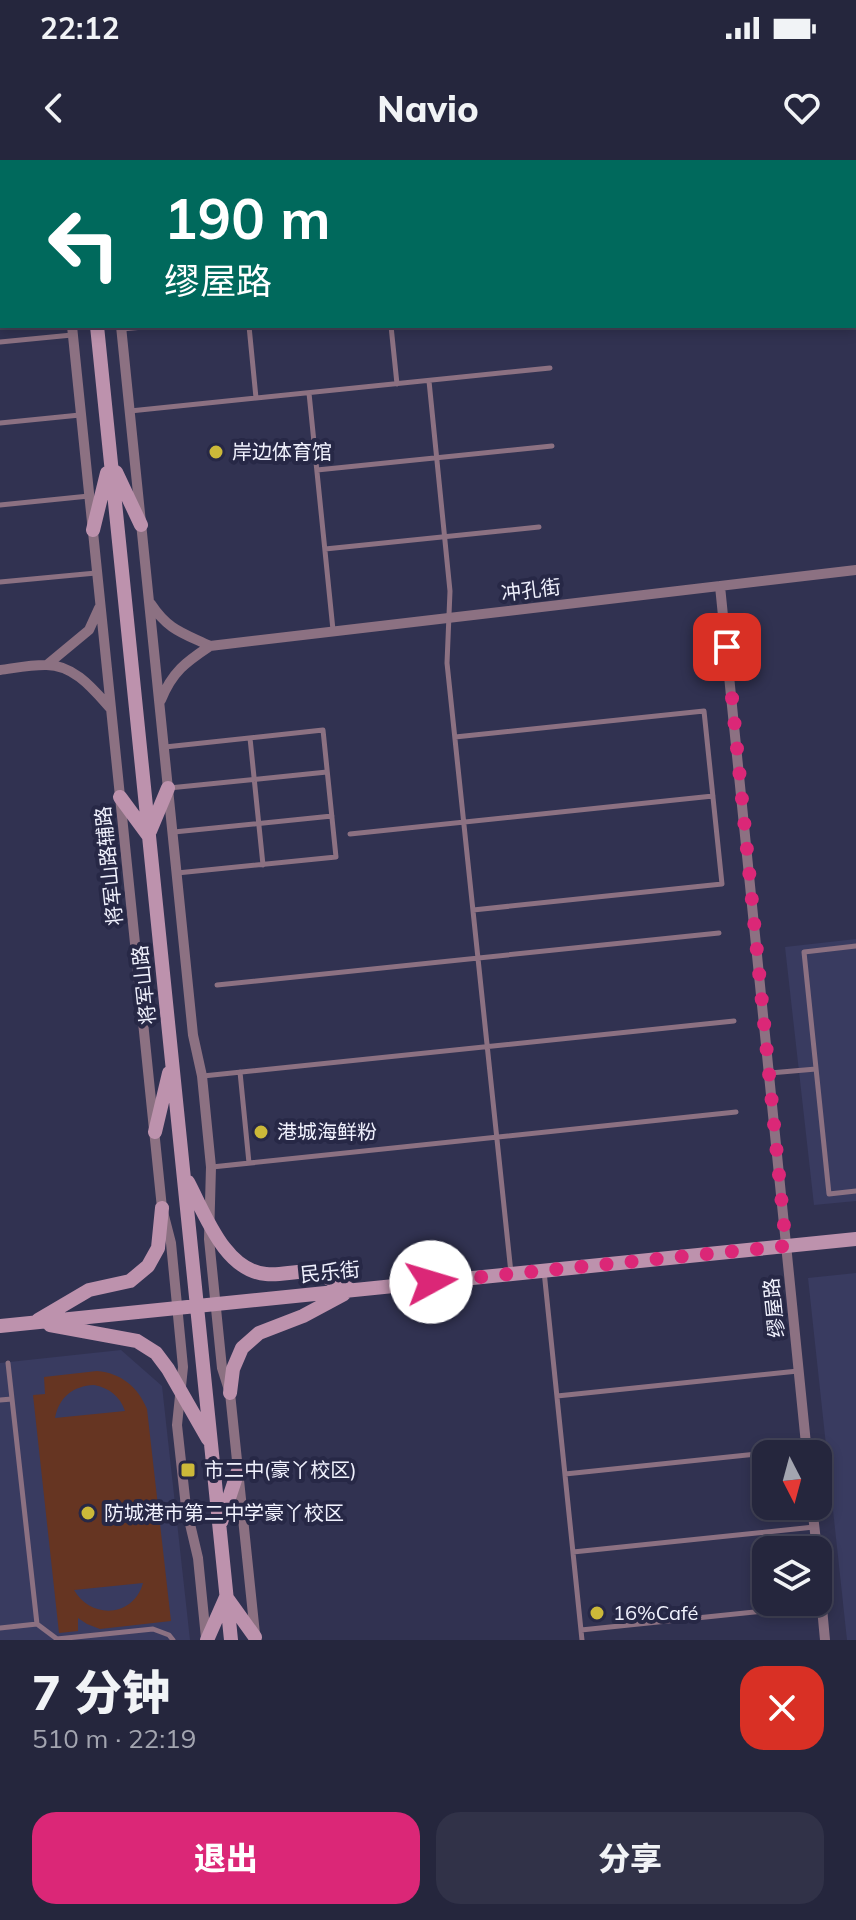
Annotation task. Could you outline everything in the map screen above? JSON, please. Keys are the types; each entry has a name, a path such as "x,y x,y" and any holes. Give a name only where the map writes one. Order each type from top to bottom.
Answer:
{"street":[{"name":"将军山路","path":"97,328 231,1640"},
{"path":"121,328 193,1035 202,1076 211,1167 209,1239 215,1304 222,1368 230,1393 255,1638"},
{"name":"将军山路辅路","path":"72,330 162,1208 171,1243 183,1367 177,1425 186,1507 198,1558 207,1640"},
{"path":"110,461 141,525"},
{"path":"93,530 110,461"},
{"name":"冲孔街","path":"210,646 856,570"},
{"name":"缪屋路","path":"720,586 806,1440"},
{"path":"149,601 161,619 173,628 210,646"},
{"path":"48,664 89,630 101,605"},
{"path":"159,704 168,683 184,663 210,646"},
{"path":"0,670 48,664 74,673 91,686 111,709"},
{"path":"149,835 168,788"},
{"path":"120,797 149,835"},
{"path":"155,1132 172,1061"},
{"path":"183,1174 226,1250 242,1266 264,1275 312,1272 351,1290"},
{"path":"34,1323 89,1290 130,1281 148,1266 158,1248 162,1208"},
{"name":"民乐街","path":"0,1326 856,1239"},
{"path":"230,1393 233,1369 242,1348 259,1333 303,1316 351,1290"},
{"path":"34,1323 137,1341 156,1353 211,1445"},
{"path":"219,1526 238,1471"},
{"path":"813,1520 815,1536"},
{"path":"207,1640 227,1597"},
{"path":"227,1597 255,1638"},
{"path":"823,1616 825,1640"}],"lane":[{"path":"249,328 256,398"},
{"path":"391,328 397,384"},
{"path":"0,342 72,330"},
{"path":"129,411 550,368"},
{"path":"429,381 450,591 447,663 511,1274"},
{"path":"309,393 333,631"},
{"path":"0,423 81,415"},
{"path":"317,470 552,446"},
{"path":"0,505 90,496"},
{"path":"325,549 539,527"},
{"path":"0,582 97,572"},
{"path":"455,737 704,711 713,796 722,884 473,910"},
{"path":"164,747 323,730 332,816 336,857 177,874"},
{"path":"250,738 263,865"},
{"path":"168,788 327,772"},
{"path":"350,834 713,796"},
{"path":"173,833 332,816"},
{"path":"217,985 719,933"},
{"path":"856,946 804,952 829,1194 856,1191"},
{"path":"202,1076 734,1021"},
{"path":"769,1073 816,1069"},
{"path":"240,1072 249,1163"},
{"path":"211,1167 736,1112"},
{"path":"544,1270 582,1640"},
{"path":"8,1363 37,1624"},
{"path":"557,1396 799,1371"},
{"path":"0,1400 12,1399"},
{"path":"565,1474 752,1457"},
{"path":"573,1552 814,1527"},
{"path":"581,1630 752,1612"},
{"path":"0,1628 37,1624 57,1639 96,1638 153,1629 169,1635 173,1640"}],"shaded area":[{"path":"856,939 856,1201 814,1205 785,947"},
{"path":"856,1273 856,1640 847,1640 832,1501 832,1440 825,1440 808,1278"},
{"name":"防城港市第二中学豪丫校区","path":"121,1350 162,1386 190,1640 0,1640 0,1363"},
{"path":"106,1372 128,1382 143,1401 147,1409 171,1621 100,1629 78,1618 78,1631 59,1633 33,1395 45,1394 44,1377","holes":["94,1385 113,1394 125,1411 55,1418 68,1394","143,1583 131,1603 112,1610 91,1606 81,1600 74,1590"]}],"place":[{"name":"岸边体育馆","path":"216,452"},
{"name":"港城海鲜粉","path":"261,1132"},
{"name":"市二中(豪丫校区)","path":"188,1470"},
{"name":"防城港市第二中学豪丫校区","path":"88,1513"},
{"name":"16%Café","path":"597,1613"}],"route":[{"path":"431,1282 786,1246 727,647"}]}
